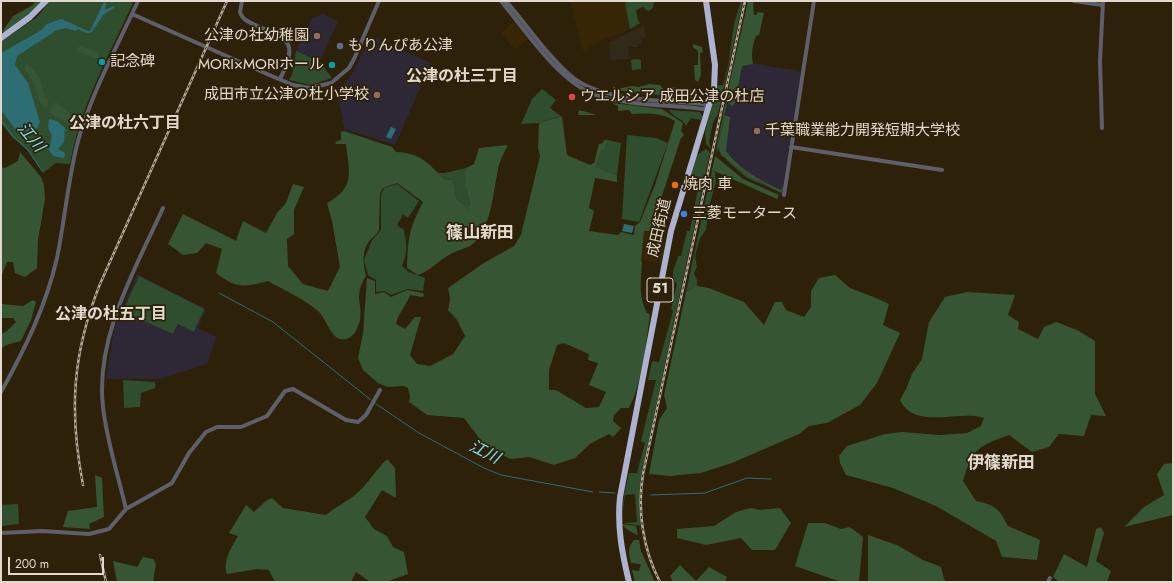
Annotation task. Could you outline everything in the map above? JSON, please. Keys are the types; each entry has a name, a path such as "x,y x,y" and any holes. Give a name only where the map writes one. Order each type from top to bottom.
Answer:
{"highway":[{"path":"1,38 30,17 46,1"},
{"name":"成田街道","path":"629,582 618,522 620,497 673,225 709,108 715,78 706,1"}],"street":[{"path":"1,392 26,345 44,304 56,258 80,134 92,103 138,1"},
{"path":"242,1 240,12 243,18 285,39 290,46 290,55 280,79"},
{"path":"132,14 280,79 298,86 310,88 325,86 339,78 354,59 379,1"},
{"path":"501,1 560,71 584,89 600,96 616,100 703,109 709,108"},
{"path":"506,1 563,69 588,86 608,94 704,104 709,108"},
{"path":"784,195 814,1"},
{"path":"1074,1 1103,3 1100,61 1102,128"},
{"path":"791,147 942,170"},
{"path":"126,509 103,407 102,381 105,358 116,314 163,208"},
{"path":"1,533 42,531 89,534 100,532 110,528 126,509 172,483 189,453 206,432 216,427 241,427 267,416 272,411 280,396 288,389 293,389 346,420 358,422 366,415 380,390"}],"shaded area":[{"path":"570,1 627,1 625,3 630,29 601,41 583,51"},
{"name":"公津の社幼稚園","path":"323,14 338,21 320,61 296,51 312,18"},
{"path":"513,22 528,39 515,50 501,33"},
{"path":"644,26 646,37 641,38 641,44 638,44 638,47 628,47 629,59 610,60 609,42"},
{"name":"成田市立公津の杜小学校","path":"371,36 431,63 395,145 344,129 337,87 344,84 352,74"},
{"name":"千葉職業能力開発短期大学校","path":"737,61 801,71 781,193 746,177 721,155 718,147"},
{"path":"644,231 665,233 662,264 641,260"},
{"path":"137,274 206,309 198,328 216,337 207,364 160,379 106,379 114,329"}],"green space":[{"path":"35,1 43,1 33,13 6,31 2,32 13,16 33,5"},
{"path":"50,1 129,1 133,3 88,102 70,164 56,163 43,173 27,150 12,137 1,123 1,42 37,17"},
{"path":"627,1 655,1 652,9 648,11 643,7 636,10 640,23 630,29 625,3"},
{"path":"741,1 743,1 718,114 713,123 709,141 711,149 706,144 705,132 718,85 723,85 728,66 734,24"},
{"path":"748,1 753,1 754,15 758,12 764,13 759,35 756,36 753,47 753,64 742,66 735,103 732,106 728,103 728,90"},
{"path":"693,44 702,47 703,52 700,53 701,75 698,82 695,80 694,65 698,65 698,51 693,47"},
{"path":"79,46 97,52 99,57 95,58 79,52 77,50"},
{"path":"296,51 320,62 332,78 311,85 289,80 292,75"},
{"path":"631,60 641,60 641,69 632,70"},
{"path":"26,64 34,70 41,81 44,95 48,101 46,108 40,102 34,83 24,68"},
{"path":"649,84 660,85 663,89 668,89 669,87 690,89 692,91 697,90 697,99 613,90 613,86 617,89 632,86 639,87"},
{"path":"542,89 556,100 550,108 561,116 539,123 521,124 532,99"},
{"path":"728,90 726,112 718,149 719,153 716,149"},
{"path":"56,102 70,114 71,120 69,122 66,122 49,112"},
{"path":"612,103 662,109 683,123 681,131 684,135 681,138 657,211 656,231 644,231 641,261 641,294 644,307 647,313 650,314 643,362 637,388 629,408 621,408 614,415 613,421 621,428 613,437 609,434 590,444 575,458 554,465 529,457 510,459 485,446 464,418 427,415 409,402 410,396 408,388 404,386 387,387 378,383 363,370 358,358 363,334 367,278 375,281 375,294 384,292 391,297 407,290 423,293 423,297 410,295 398,317 396,324 405,329 415,317 421,317 410,355 417,364 430,366 453,354 465,336 457,320 448,310 450,299 448,288 484,263 514,246 521,235 540,156 538,148 539,123 562,116 567,155 590,165 594,163 599,144 603,143 604,140 608,140 605,149 602,149 596,167 617,175 617,182 595,178 589,208 594,211 589,231 618,235 621,232 634,235 635,226 640,222 655,185 675,121 660,115 632,114 629,110 618,111 618,106","holes":["564,343 589,354 588,360 598,363 589,385 606,392 599,407 586,408 556,390 549,390 549,370 557,345"]},
{"path":"579,110 597,115 578,115"},
{"path":"669,110 700,112 702,116 701,120 691,118 686,126 685,123 672,114"},
{"path":"725,115 730,117 726,151 744,169 766,183 781,190 784,183 781,193 752,178 721,155 718,147"},
{"path":"344,131 392,147 396,152 412,154 423,160 444,179 453,180 457,200 463,203 467,210 470,204 466,188 466,168 474,164 479,148 508,145 499,165 489,216 480,235 471,245 449,255 418,275 407,268 408,249 412,227 423,202 397,183 383,188 380,193 379,230 368,243 364,252 366,276 359,294 361,314 360,320 356,331 348,339 340,339 333,334 318,311 268,281 253,285 241,285 230,282 216,273 222,249 206,243 197,253 183,255 168,244 183,214 236,241 243,221 266,233 277,213 286,203 293,184 304,187 294,210 294,234 287,239 288,266 303,284 328,291 340,267 332,221 327,203 343,191 347,185 349,171 346,144 336,144 335,142 341,140 341,132"},
{"path":"627,135 656,138 668,143 639,222 622,219"},
{"path":"608,140 621,143 617,175 596,167 602,149 605,149"},
{"path":"706,149 710,152 642,472 640,490 641,526 623,523 637,522 635,494 625,495 622,518 624,495 629,473 637,473 645,443 641,441 656,380 648,380 652,361 659,362 673,311 671,309 677,284 673,277 673,270 678,256 681,256 687,231 690,231 698,188 697,181 690,179 697,155"},
{"path":"20,152 41,177 44,185 45,199 38,240 37,268 25,277 15,273 13,262 7,262 1,277 1,167 5,168 18,161"},
{"path":"715,156 743,179 779,195 777,199 712,170"},
{"path":"725,159 730,161 763,185 746,177"},
{"path":"466,168 466,188 470,204 467,211 463,203 457,200 453,180 444,179 438,173 445,173"},
{"path":"712,170 715,172 716,182 710,203 706,230 700,238 695,256 697,267 694,273 697,280 697,286 686,292"},
{"path":"397,184 419,201 408,218 403,214 397,225 404,230 406,241 406,255 402,266 409,272 425,278 423,291 408,289 391,295 384,291 376,292 376,280 368,275 364,260 372,240 381,230 381,194 384,188"},
{"path":"835,275 850,288 889,304 883,325 900,333 877,383 860,405 827,423 809,426 799,434 732,463 701,473 670,476 649,474 659,420 667,408 664,395 686,292 697,286 709,288 744,302 764,325 775,302 782,302 786,310 804,317 811,307 811,291 819,278"},
{"path":"139,276 204,309 194,332 178,324 173,334 123,311"},
{"path":"967,292 1015,295 1008,315 1019,322 1018,329 1038,339 1044,327 1056,322 1077,330 1095,341 1095,394 1106,416 1091,415 1084,436 1059,434 1049,447 1032,452 1009,435 983,446 978,450 970,462 963,481 976,501 996,508 1008,526 1040,540 1037,560 1002,557 996,541 936,506 893,488 846,475 840,463 839,456 847,446 885,434 902,432 941,435 967,433 981,426 984,418 974,416 927,417 916,415 907,409 900,400 912,374 922,359 929,322 945,297"},
{"path":"33,300 36,302 31,320 21,341 6,345 1,349 1,334 7,331 16,322 13,318 1,318 1,304 23,306"},
{"path":"123,380 155,382 155,388 141,393 140,407 124,408"},
{"path":"387,459 395,468 396,498 382,490 365,517 374,529 387,536 393,547 404,552 408,574 386,582 370,582 356,572 351,582 275,582 269,570 257,569 227,574 227,559 238,536 229,533 246,505 254,512 267,500 272,498 283,508 326,515 352,498"},
{"path":"1173,463 1173,515 1124,527 1144,507 1164,495 1157,474 1164,464"},
{"path":"95,475 102,478 104,517 89,524 90,529 63,527 68,511 97,507"},
{"path":"18,504 19,524 1,526 1,505"},
{"path":"751,508 760,510 780,508 791,523 775,550 752,550 741,538 706,545 677,538 677,529 714,526 736,512"},
{"path":"808,523 825,523 841,529 850,527 863,537 859,582 841,582 795,566"},
{"path":"622,524 636,526 638,535 629,531"},
{"path":"1101,527 1104,533 1096,561 1111,571 1107,582 1059,582 1053,577 1064,554 1087,567 1096,529"},
{"path":"868,535 897,545 923,560 941,567 945,582 868,582"},
{"path":"634,540 639,540 641,551 655,582 635,582 632,570 639,571 641,564 631,563 629,548"},
{"path":"143,557 153,559 156,564 153,582 117,582 113,561 137,567"},
{"path":"680,565 696,581 709,567 727,577 725,582 673,582 670,576"}],"water":[{"path":"104,2 106,3 105,10 114,6 114,8 103,15 92,32 87,33 77,29 76,31 66,28 57,30 17,56 15,65 28,83 40,122 38,127 27,138 21,133 19,134 1,110 1,53 40,31 47,24 61,19 90,31"},
{"path":"49,119 57,121 65,128 64,142 58,149 65,153 64,158 53,156 49,150 52,136 48,127"},
{"path":"391,127 396,129 391,139 386,137"},
{"path":"624,224 634,226 632,233 622,231"}],"waterway":[{"name":"江川","path":"1,120 13,136 28,150 42,171"},
{"name":"江川","path":"219,293 273,322 371,400"},
{"name":"江川","path":"376,404 419,433 484,468 501,475 593,492"},
{"name":"江川","path":"651,495 705,493 747,478 771,479"},
{"name":"江川","path":"599,492 615,493"}],"railway":[{"path":"83,485 76,433 76,383 79,359 91,310 100,284 227,1"},
{"path":"660,582 649,557 643,530 641,516 641,488 643,474 745,1"},
{"path":"100,555 106,582"}],"place":[{"name":"公津の社幼稚園","path":"317,36"},
{"name":"もりんぴあ公津","path":"340,46"},
{"name":"記念碑","path":"102,62"},
{"name":"MORI×MORIホール","path":"332,65"},
{"name":"成田市立公津の杜小学校","path":"377,95"},
{"name":"ウエルシア 成田公津の杜店","path":"572,97"},
{"name":"千葉職業能力開発短期大学校","path":"757,131"},
{"name":"焼肉 車","path":"675,185"},
{"name":"三菱モータース","path":"684,214"}],"district":[{"name":"公津の杜三丁目","path":"462,77"},
{"name":"公津の杜六丁目","path":"125,124"},
{"name":"篠山新田","path":"480,234"},
{"name":"公津の杜五丁目","path":"111,315"},
{"name":"伊篠新田","path":"1001,464"}]}
